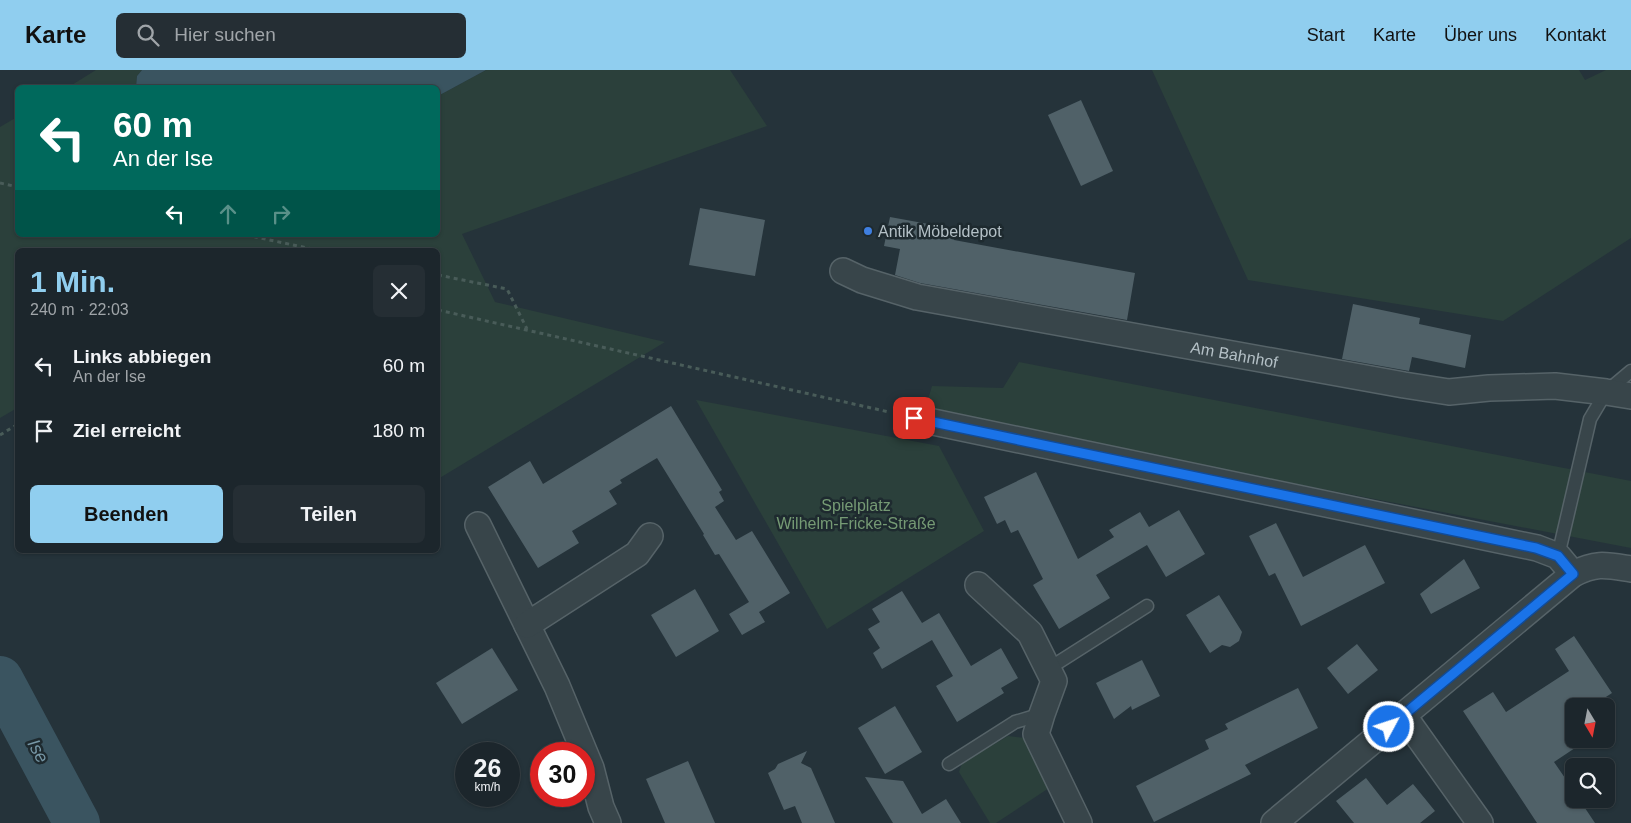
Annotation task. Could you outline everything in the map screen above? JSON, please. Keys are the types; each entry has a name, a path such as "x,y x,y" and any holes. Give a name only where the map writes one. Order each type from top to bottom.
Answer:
{"street":[{"name":"Am Bahnhof","path":"843,270 862,280 917,297 1404,385 1449,392 1489,388 1555,386 1631,396"},
{"path":"914,418 1536,548 1565,565 1587,567 1602,564 1631,569"},
{"path":"478,525 558,686 591,768 601,807 608,823"},
{"path":"527,624 637,554 650,536"},
{"path":"1274,823 1403,714 1565,565"},
{"path":"978,585 1030,632 1054,681 1036,734 1079,823"},
{"path":"1403,714 1480,823"}],"lane":[{"path":"1565,565 1590,419 1606,392 1631,371"},
{"path":"1048,669 1148,606"},
{"path":"949,764 1015,722 1042,714"}],"path":[{"path":"0,183 15,186"},
{"path":"255,237 308,248"},
{"path":"440,275 507,289 527,329"},
{"path":"440,310 914,418"},
{"path":"0,435 15,426"}],"green space":[{"path":"96,70 142,70 137,76 136,85 72,85"},
{"path":"486,70 730,70 767,126 462,234 495,302 665,342 440,478 440,248 15,248 15,409 0,418 0,127 15,118 15,237 440,237 440,95"},
{"path":"1152,70 1579,70 1585,80 1606,70 1631,70 1631,238 1503,321 1248,280"},
{"path":"1019,362 1631,481 1631,548 924,413 932,386 1003,388"},
{"name":"Spielplatz Wilhelm-Fricke-Straße","path":"696,400 939,446 984,531 827,629"},
{"path":"1008,736 1025,738 1049,788 996,823 990,823 959,772 962,763"}],"water":[{"path":"142,70 486,70 440,95 440,85 136,85 137,76"}],"building":[{"path":"1081,100 1113,171 1081,186 1048,115"},
{"path":"700,208 765,220 755,276 689,265"},
{"path":"890,217 956,229 954,240 1135,273 1127,320 920,283 895,275 900,249 884,246"},
{"path":"1353,304 1420,318 1419,324 1471,335 1465,368 1412,357 1409,371 1342,359"},
{"path":"671,406 722,490 719,492 724,501 715,507 736,540 752,531 790,593 759,612 765,622 742,635 729,614 749,602 719,554 715,555 657,458 620,480 622,483 609,491 617,504 572,531 579,543 538,568 488,487 530,461 543,484"},
{"path":"1036,472 1078,559 1114,537 1109,530 1140,512 1149,527 1179,510 1205,554 1166,577 1147,545 1096,575 1110,598 1059,629 1033,585 1043,579 1018,530 1011,533 1005,520 997,524 984,497"},
{"path":"1276,523 1303,577 1365,545 1385,583 1301,626 1275,573 1269,576 1249,536"},
{"path":"1464,559 1480,588 1431,614 1420,594"},
{"path":"695,589 719,631 676,657 651,615"},
{"path":"902,591 922,623 939,613 971,666 1001,648 1018,678 1001,688 1004,693 957,722 936,686 953,676 932,640 882,669 873,653 880,648 868,629 880,622 872,609"},
{"path":"1219,595 1242,632 1239,641 1230,647 1222,645 1210,653 1186,615"},
{"path":"1574,636 1612,693 1604,698 1565,698 1565,748 1575,748 1554,762 1565,778 1565,808 1585,808 1595,823 1537,823 1463,711 1493,692 1506,712 1569,671 1555,649"},
{"path":"1357,644 1378,670 1348,694 1327,668"},
{"path":"492,648 518,690 462,724 436,683"},
{"path":"1142,660 1160,696 1132,710 1131,706 1114,719 1096,683"},
{"path":"1298,688 1318,728 1245,765 1251,774 1154,822 1136,786 1209,749 1205,740 1228,729 1225,724"},
{"path":"895,706 922,752 885,774 858,728"},
{"path":"807,751 801,763 811,768 835,823 802,823 795,806 784,810 768,773 775,769 778,764"},
{"path":"688,761 715,823 665,823 646,779"},
{"path":"865,777 903,781 922,814 946,799 961,823 893,823"},
{"path":"1366,778 1387,805 1413,784 1435,811 1420,823 1354,823 1336,801"}],"waterway":[{"name":"Ise","path":"0,679 77,823"}],"place":[{"name":"Antik Möbeldepot","path":"868,231"}],"route":[{"path":"914,418 1536,548 1558,556 1573,574 1389,727"}]}
